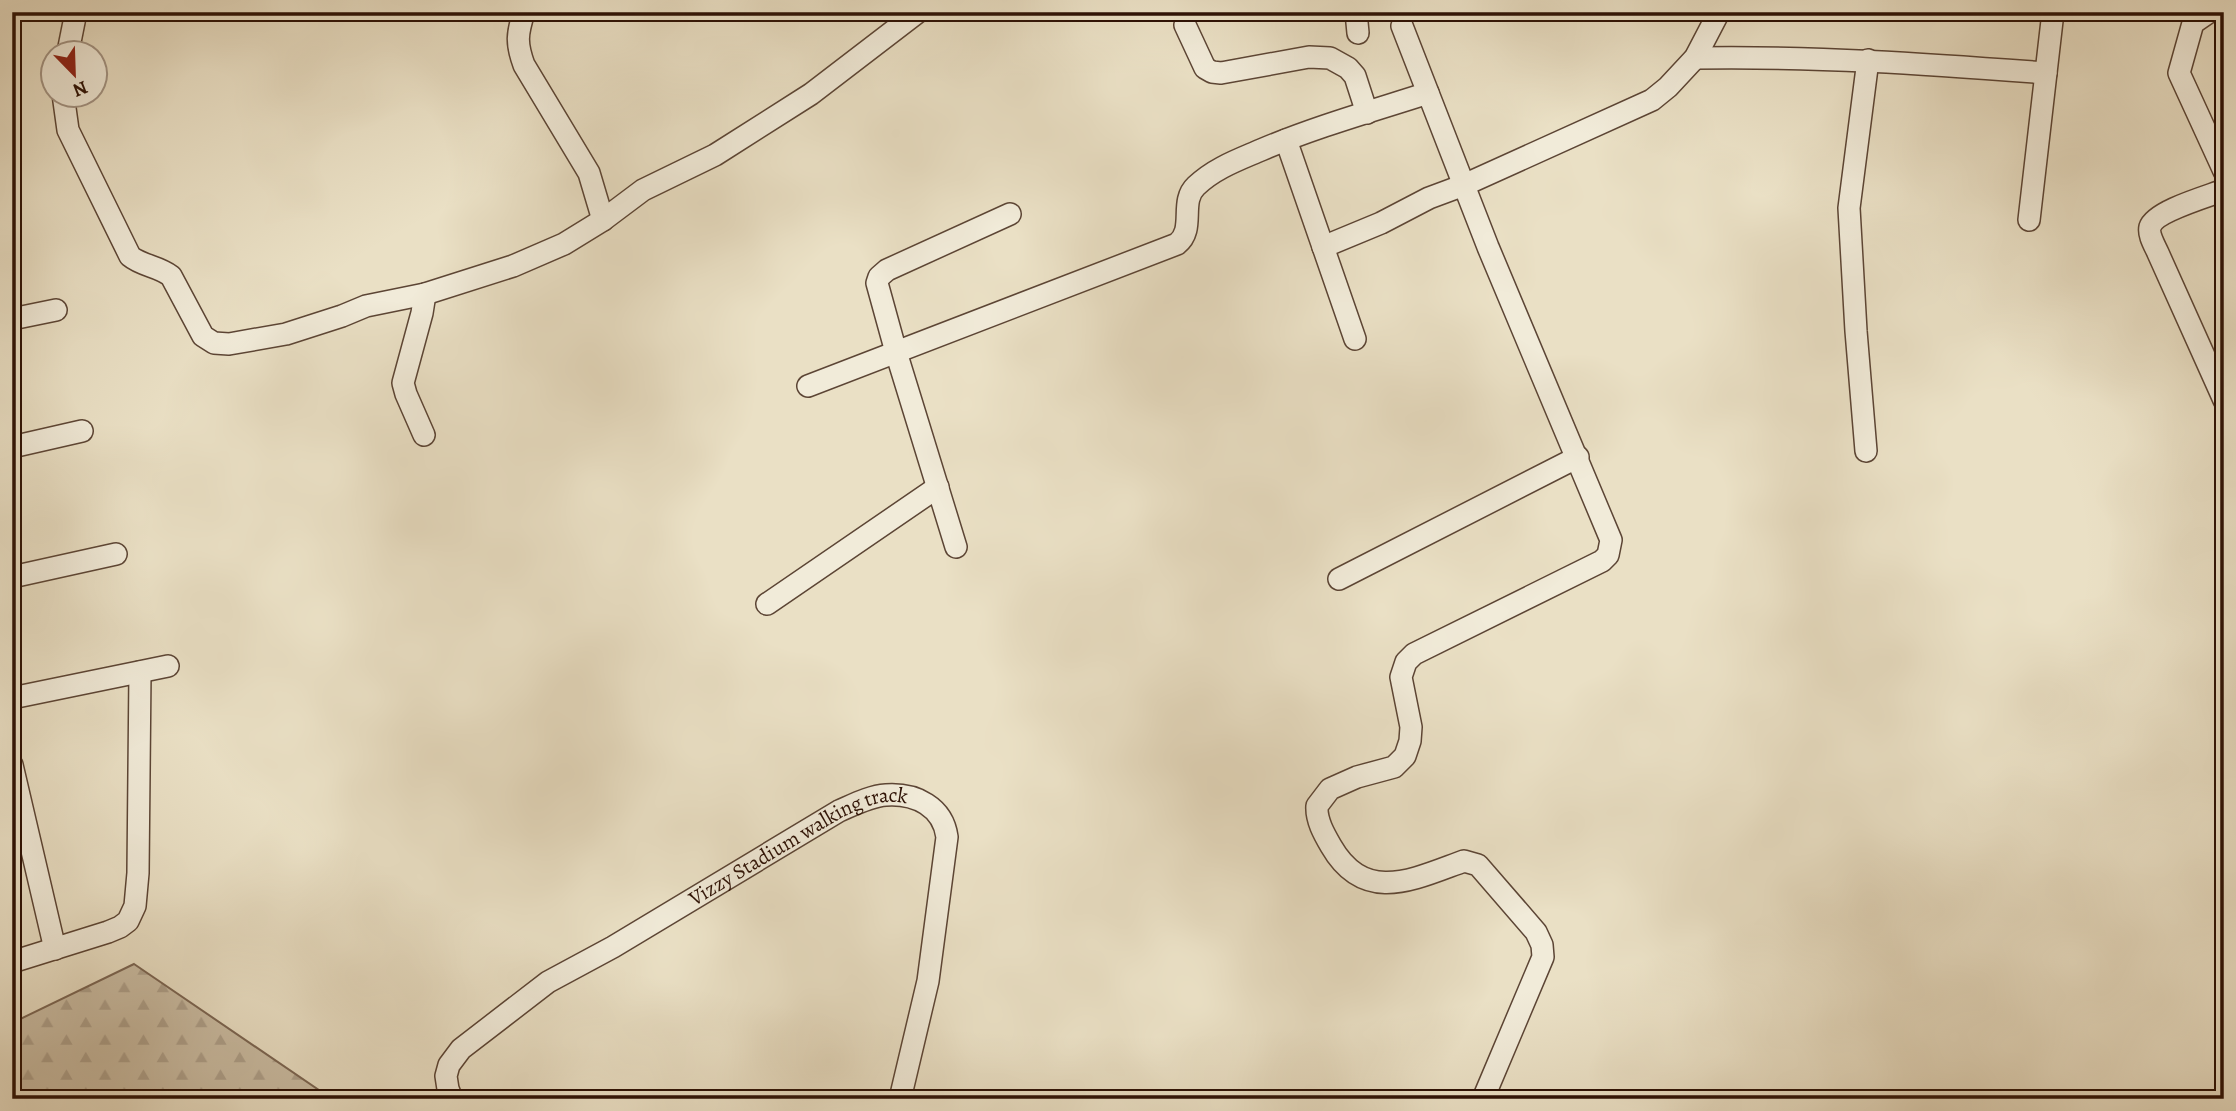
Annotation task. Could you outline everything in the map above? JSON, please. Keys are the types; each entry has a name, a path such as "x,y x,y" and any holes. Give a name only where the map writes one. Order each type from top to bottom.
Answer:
{"street":[{"path":"71,38 76,12"},
{"path":"524,12 517,35 524,65 589,173 603,220"},
{"path":"65,108 68,130 130,256 138,263 171,276 194,323 207,340 229,344 286,334 366,306 425,294 513,267 564,244 603,220 643,190 715,155 811,94 918,12"},
{"path":"1323,247 1652,100 1695,58 1719,12"},
{"path":"2029,220 2053,12"},
{"path":"2209,12 2193,23 2179,73 2224,171"},
{"path":"1185,25 1205,68 1212,72 1221,73 1309,57 1330,58 1339,62 1354,76 1367,113"},
{"path":"1402,26 1464,185 1611,540 1608,555 1602,561 1414,654 1406,662 1401,677 1411,727 1405,756 1394,767 1357,777 1330,789 1317,806 1320,824 1329,843 1349,871 1361,878 1391,883 1411,881 1469,861 1478,865 1489,876 1536,932 1542,945 1543,957 1483,1099"},
{"path":"1695,58 1868,60 2046,73"},
{"path":"1866,451 1849,208 1868,60"},
{"path":"808,386 1177,244 1182,240 1187,227 1187,200 1191,191 1219,168 1286,140 1428,93"},
{"path":"1286,140 1355,339"},
{"path":"2224,190 2166,212 2150,227 2158,254 2224,400"},
{"path":"956,547 877,283 887,270 1010,214"},
{"path":"424,435 403,383 425,294"},
{"path":"12,319 55,310"},
{"path":"12,447 82,431"},
{"path":"1339,579 1577,457"},
{"path":"767,604 937,487"},
{"path":"12,577 116,554"},
{"path":"12,698 169,666"},
{"path":"12,962 120,927 128,921 135,906 138,873 140,672"},
{"path":"12,765 55,949"},
{"name":"Vizzy Stadium walking track","path":"452,1099 446,1076 449,1065 461,1049 548,982 613,947 839,811 884,795 917,799 927,805 939,814 945,824 947,837 928,981 900,1099"}],"green space":[{"path":"134,964 332,1099 12,1099 12,1023"}]}
